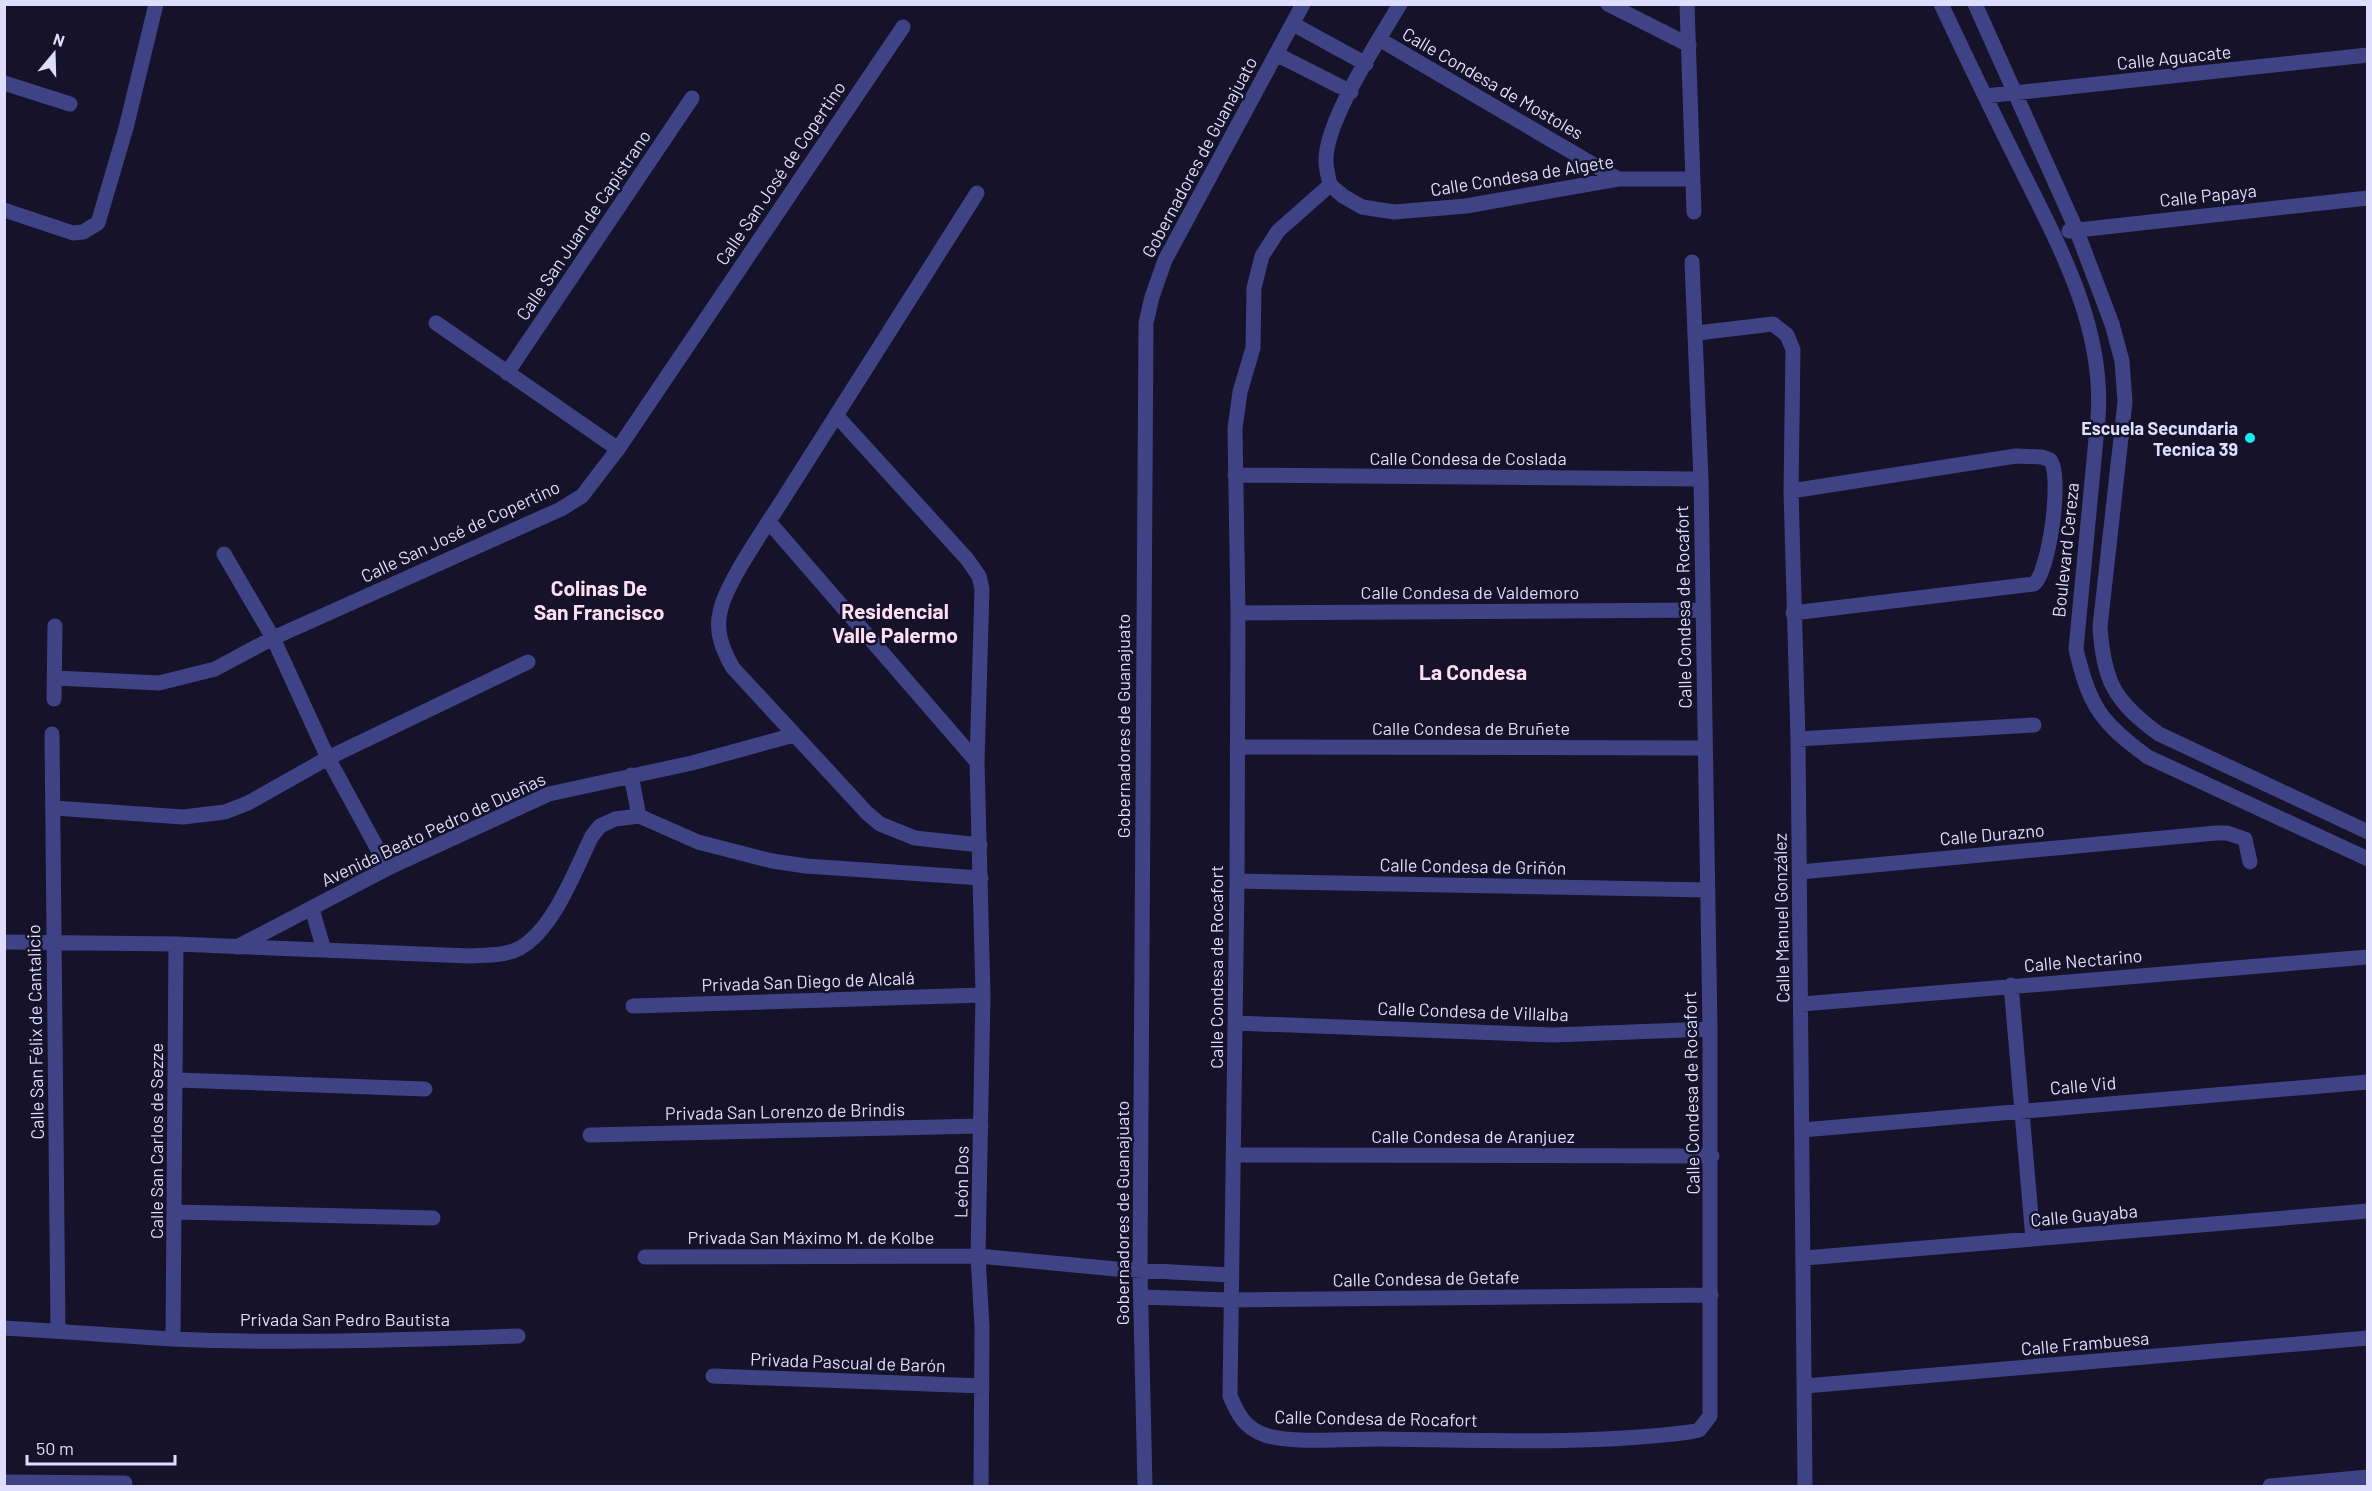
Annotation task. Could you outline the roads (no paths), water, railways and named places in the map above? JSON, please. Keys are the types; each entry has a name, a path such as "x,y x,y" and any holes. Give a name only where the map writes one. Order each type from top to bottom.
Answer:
{"street":[{"name":"Gobernadores de Guanajuato","path":"1144,1486 1140,1270 1146,323 1165,260 1303,4"},
{"path":"1330,185 1326,161 1331,135 1351,92 1400,4"},
{"path":"1608,4 1689,45"},
{"path":"1687,4 1694,212"},
{"name":"Boulevard Cereza","path":"1941,4 2054,235 2085,313 2096,354 2100,387 2076,649 2083,682 2095,708 2119,735 2148,757 2367,859"},
{"path":"1975,4 2013,94 2076,229 2112,324 2122,361 2125,402 2100,627 2103,663 2117,696 2135,717 2159,734 2367,832"},
{"path":"4,210 73,233 83,232 98,223 126,128 153,5"},
{"path":"1293,24 1366,64"},
{"name":"Calle San José de Copertino","path":"56,678 159,683 215,669 273,638 561,509 582,496 618,449 903,27"},
{"name":"Calle Condesa de Mostoles","path":"1379,39 1618,179"},
{"path":"1276,54 1351,92"},
{"name":"Calle Aguacate","path":"1985,96 2367,56"},
{"path":"4,83 70,104"},
{"name":"Calle San Juan de Capistrano","path":"507,373 692,98"},
{"name":"Calle Condesa de Algete","path":"1330,185 1362,207 1394,212 1466,206 1618,179 1692,179"},
{"name":"Calle Condesa de Rocafort","path":"1330,185 1278,231 1262,256 1256,271 1253,348 1240,393 1235,428 1238,612 1237,881 1230,1396 1239,1416 1250,1429 1267,1435 1323,1439 1586,1440 1690,1432 1699,1430 1707,1423 1712,1405 1712,1156 1701,479 1697,333 1692,262"},
{"path":"977,194 836,415 725,596 719,613 719,635 733,668 880,824 915,838 980,845"},
{"name":"Calle Papaya","path":"2054,235 2076,229 2367,198"},
{"path":"436,323 618,449"},
{"name":"Calle Manuel González","path":"1697,333 1773,324 1787,335 1793,350 1791,491 1802,1004 1805,1486"},
{"name":"León Dos","path":"836,415 968,560 978,576 982,589 977,762 983,995 978,1256 982,1327 981,1486"},
{"path":"1791,491 2011,457 2042,457 2050,460 2056,471 2056,493 2044,568 2039,580 2020,587 1793,613"},
{"name":"Calle Condesa de Coslada","path":"1235,475 1701,479"},
{"path":"769,522 977,762"},
{"path":"224,554 273,638 328,758 388,868"},
{"name":"Calle Condesa de Valdemoro","path":"1238,612 1702,610"},
{"path":"54,699 55,626"},
{"path":"54,808 183,818 203,816 248,803 328,758 528,662"},
{"path":"1798,739 2034,725"},
{"name":"Calle San Félix de Cantalicio","path":"52,734 58,1331"},
{"name":"Avenida Beato Pedro de Dueñas","path":"237,947 388,868 549,794 692,763 794,735"},
{"name":"Calle Condesa de Bruñete","path":"1237,747 1704,748"},
{"path":"631,775 639,816 698,842 772,861 806,866 981,878"},
{"name":"Avenida Beato Pedro de Dueñas","path":"4,942 176,944 470,956 498,955 519,949 536,936 552,914 592,836 600,826 615,819 639,816"},
{"name":"Calle Durazno","path":"1800,872 2227,833 2245,839 2250,862"},
{"name":"Calle Condesa de Griñón","path":"1237,881 1708,890"},
{"path":"312,909 324,950"},
{"name":"Calle San Carlos de Sezze","path":"173,1339 176,1212 176,944"},
{"name":"Calle Nectarino","path":"1802,1004 2367,957"},
{"path":"2011,985 2033,1239"},
{"name":"Privada San Diego de Alcalá","path":"633,1006 983,995"},
{"name":"Calle Condesa de Villalba","path":"1235,1023 1553,1035 1710,1029"},
{"path":"177,1080 424,1089"},
{"name":"Calle Vid","path":"1802,1130 2367,1082"},
{"name":"Privada San Lorenzo de Brindis","path":"590,1135 981,1126"},
{"name":"Calle Condesa de Aranjuez","path":"1235,1155 1712,1156"},
{"name":"Calle Guayaba","path":"1805,1258 2367,1211"},
{"path":"176,1212 433,1218"},
{"name":"Privada San Máximo M. de Kolbe","path":"645,1257 978,1256 1140,1270"},
{"path":"1140,1270 1230,1275"},
{"name":"Calle Condesa de Getafe","path":"1141,1297 1230,1300 1712,1295"},
{"name":"Privada San Pedro Bautista","path":"4,1328 173,1339 380,1341 518,1336"},
{"name":"Calle Frambuesa","path":"1805,1386 2367,1338"},
{"name":"Privada Pascual de Barón","path":"713,1376 982,1386"},
{"path":"2270,1486 2367,1477"},
{"path":"4,1482 84,1485 125,1483"}],"place":[{"name":"Escuela Secundaria Tecnica 39","path":"2250,438"}],"district":[{"name":"Colinas De San Francisco","path":"599,599"},
{"name":"Residencial Valle Palermo","path":"895,622"},
{"name":"La Condesa","path":"1473,671"}]}
